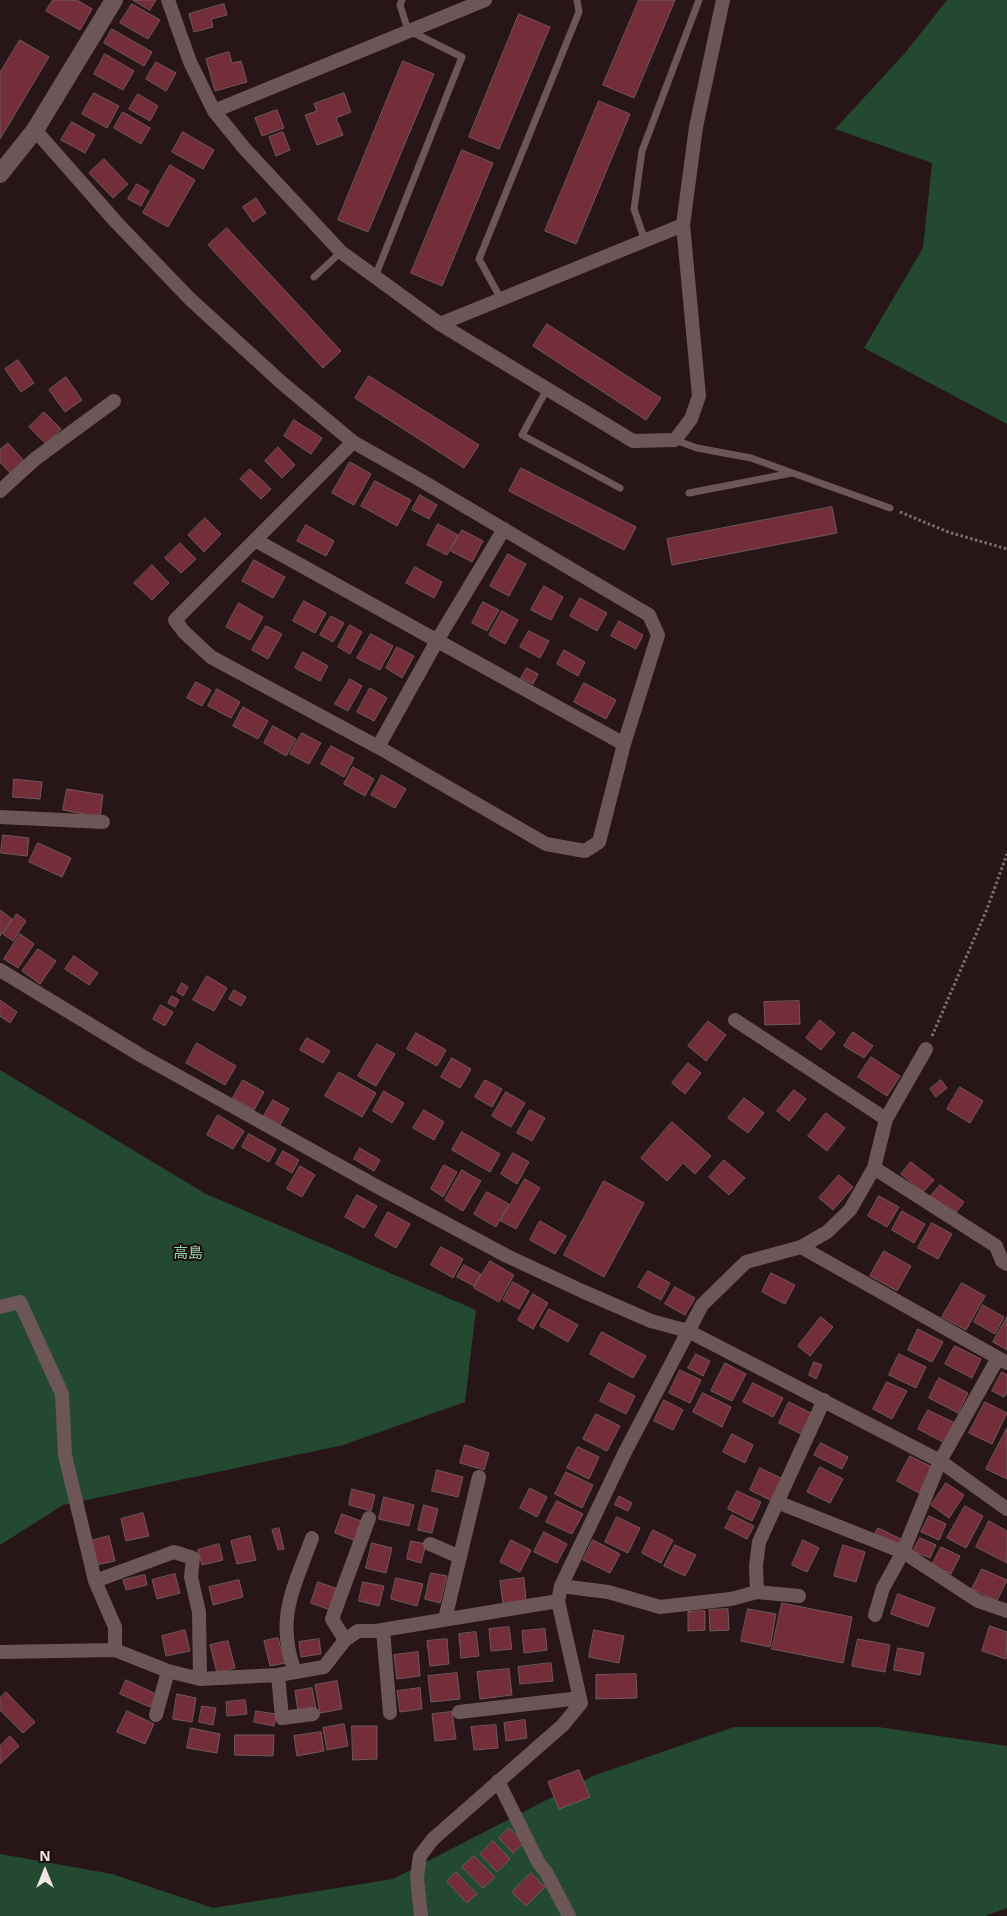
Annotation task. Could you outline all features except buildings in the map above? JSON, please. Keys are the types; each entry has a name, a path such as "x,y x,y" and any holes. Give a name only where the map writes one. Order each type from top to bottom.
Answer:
{"street":[{"path":"0,174 36,130 114,0"},
{"path":"168,0 190,62 214,111 257,162 341,252 440,324 633,442 675,440 691,419 699,396 683,225 696,127 722,0"},
{"path":"214,111 485,0"},
{"path":"36,130 116,222 190,299 282,383 353,442 649,615 658,635 624,744 599,842 585,851 546,844 378,747 211,657 184,632 175,620 353,442"},
{"path":"440,324 683,225"},
{"path":"0,491 35,459 114,401"},
{"path":"378,747 438,639 504,529"},
{"path":"255,540 438,639 624,744"},
{"path":"0,817 103,822"},
{"path":"0,970 151,1060 376,1186 507,1256 651,1321 688,1331 824,1400 940,1461 1007,1509"},
{"path":"735,1020 886,1119"},
{"path":"421,1916 417,1877 420,1856 433,1840 564,1725 581,1703 558,1601 561,1586 625,1452 702,1305 746,1262 801,1247 827,1232 850,1210 874,1168 886,1119 926,1049"},
{"path":"874,1168 1001,1243 1002,1261 1007,1264"},
{"path":"801,1247 1002,1360 940,1461 903,1552 883,1588 875,1615"},
{"path":"0,1307 20,1302 62,1394 65,1455 95,1581 115,1627 115,1650"},
{"path":"757,1592 756,1566 759,1542 824,1400"},
{"path":"445,1619 479,1477"},
{"path":"777,1502 903,1552 978,1601 1007,1611"},
{"path":"345,1640 332,1619 369,1518"},
{"path":"295,1672 289,1656 286,1636 287,1610 312,1538"},
{"path":"430,1544 460,1557"},
{"path":"95,1581 174,1552 193,1558 191,1577 198,1612 200,1679"},
{"path":"561,1586 608,1592 660,1607 731,1598 757,1592 799,1596"},
{"path":"0,1652 115,1650 168,1671 200,1679 278,1675 324,1667 345,1640 358,1631 383,1630 558,1601"},
{"path":"383,1630 390,1713"},
{"path":"156,1715 168,1671"},
{"path":"278,1675 282,1718 313,1714"},
{"path":"459,1712 580,1698"},
{"path":"498,1781 538,1862 546,1872 569,1916"}],"lane":[{"path":"375,278 462,57 408,30 400,5 402,0"},
{"path":"501,299 479,259 579,12 576,0"},
{"path":"645,241 634,209 642,151 699,0"},
{"path":"314,277 341,252"},
{"path":"547,389 522,435 620,488"},
{"path":"675,440 697,448 751,458 890,508"},
{"path":"689,493 792,473"}],"path":[{"path":"890,508 948,532 1007,549"},
{"path":"926,1049 987,909 1007,854"}],"green space":[{"path":"947,0 1007,0 1007,424 864,348 923,248 932,163 835,129 905,53"},
{"path":"0,1070 206,1194 476,1310 465,1402 343,1445 63,1505 0,1545"},
{"path":"734,1727 878,1727 1007,1746 1007,1908 985,1916 0,1916 0,1854 112,1874 213,1908 393,1879 593,1776"}],"district":[{"name":"高島","path":"188,1254"}]}
